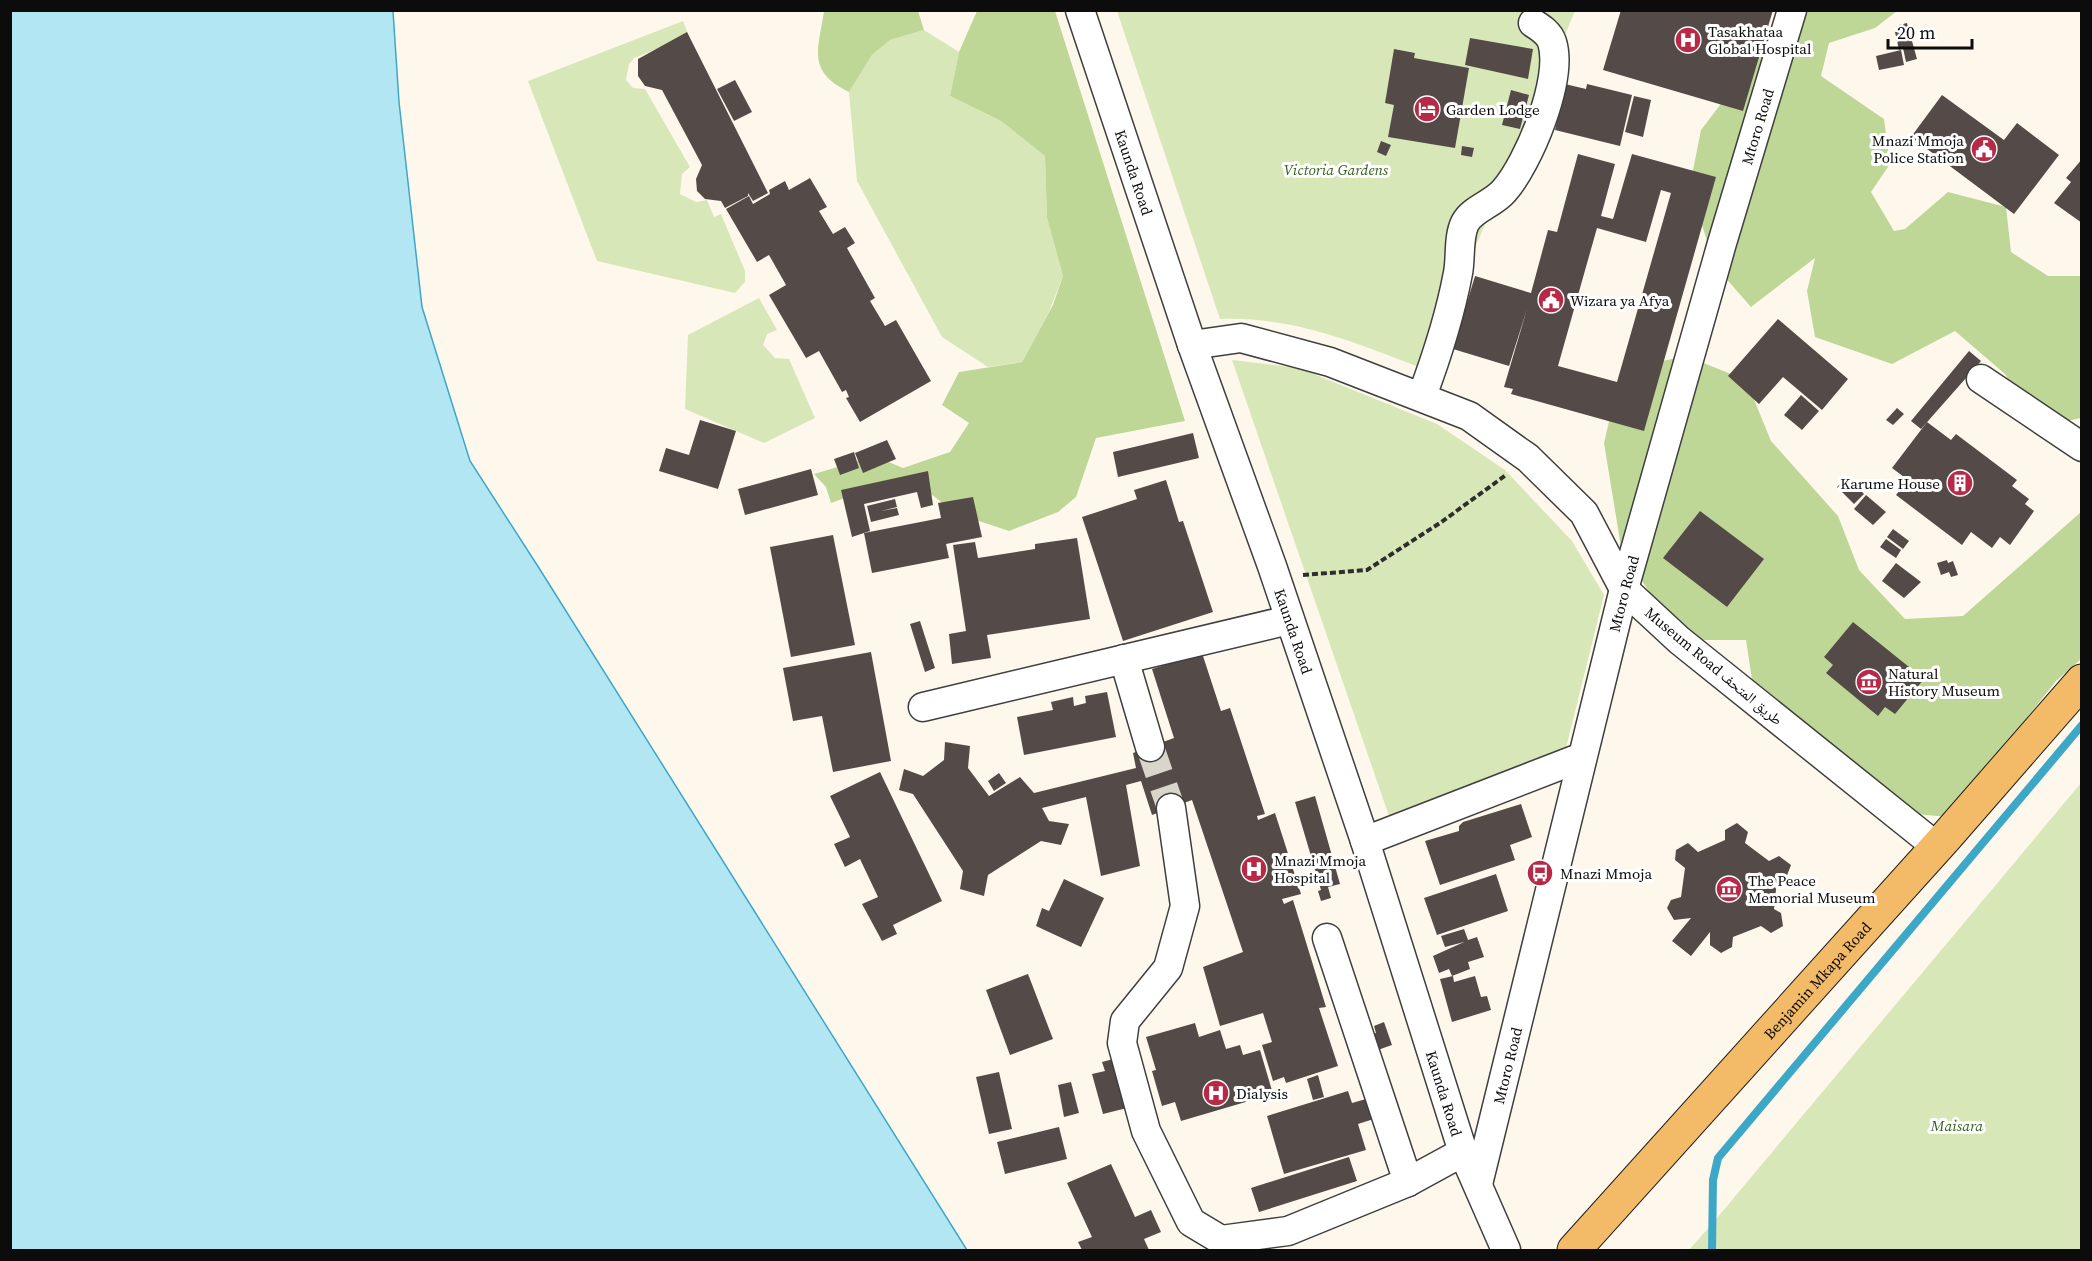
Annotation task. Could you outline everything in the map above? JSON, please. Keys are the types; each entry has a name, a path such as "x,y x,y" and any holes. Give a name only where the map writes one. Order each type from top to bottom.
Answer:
{"main road":[{"name":"Benjamin Mkapa Road","path":"1574,1251 1937,847 2082,681"}],"street":[{"name":"Kaunda Road","path":"1080,10 1192,345 1365,841 1463,1152 1506,1251"},
{"name":"Mtoro Road","path":"1478,1184 1624,589 1722,243 1792,10"},
{"path":"1422,396 1444,336 1459,271 1464,225 1469,216 1493,201 1514,179 1545,111 1553,73 1553,44 1543,29 1533,23"},
{"name":"Museum Road طريق المتحف","path":"1192,345 1241,338 1330,362 1469,416 1527,458 1584,513 1624,589 1678,640 1937,847"},
{"path":"1981,379 2082,447"},
{"path":"923,707 1289,620"},
{"path":"1124,659 1150,747"},
{"path":"1365,841 1582,757"},
{"path":"1171,808 1185,906 1168,968 1125,1021 1122,1043 1146,1131 1191,1222 1221,1240 1292,1241 1463,1152"},
{"path":"1327,938 1408,1182"}],"path":[{"path":"1275,578 1366,570 1440,523 1527,458"}],"green space":[{"path":"824,11 918,11 924,30 890,40 872,55 849,92 827,76 818,59"},
{"path":"977,11 1055,11 1185,421 1096,438 1076,497 1058,512 1009,531 955,513 926,490 875,487 831,503 826,487 814,474 874,456 903,468 950,452 969,423 942,405 959,372 1022,362 1053,305 1063,276 1047,218 1045,156 1001,121 950,96 959,52"},
{"name":"Victoria Gardens","path":"1117,11 1575,11 1424,369 1324,333 1273,322 1220,319"},
{"path":"1777,11 1897,11 1875,28 1829,43 1821,76 1884,119 1890,164 1871,192 1894,231 1905,229 1948,192 2006,207 2011,252 2048,276 2081,276 2081,418 2038,427 2005,374 1955,331 1892,364 1815,337 1807,291 1815,258 1751,307 1715,266 1702,225 1693,170 1701,130 1767,43"},
{"path":"683,21 689,36 634,58 629,64 626,80 633,88 645,89 690,167 682,174 680,194 696,202 707,200 714,217 721,214 745,271 745,282 735,293 597,261 528,81"},
{"path":"924,30 959,52 950,96 1001,121 1045,156 1047,218 1063,276 1049,312 1022,362 988,367 942,337 857,181 849,92 872,55 890,40"},
{"path":"759,298 777,330 767,334 763,345 775,358 789,359 815,418 764,443 685,409 688,335"},
{"path":"1686,356 1746,380 1771,441 1838,516 1859,570 1905,619 1963,616 2081,512 2081,659 2056,681 1948,817 1905,813 1753,686 1746,640 1679,640 1621,547 1604,443 1621,370"},
{"path":"1232,360 1299,368 1437,424 1505,470 1572,541 1604,595 1564,756 1390,819"},
{"name":"Maisara","path":"2081,783 2081,1250 1689,1250 1717,1218"}],"water":[{"path":"10,11 393,11 399,102 422,307 470,461 967,1250 11,1250"}],"building":[{"name":"Tasakhataa Global Hospital","path":"1621,10 1773,10 1743,111 1603,70"},
{"path":"1907,23 1917,59 1906,62 1903,48 1899,50 1895,32 1901,31 1899,25"},
{"path":"687,32 768,193 753,201 748,193 748,196 725,208 721,201 705,199 697,191 696,179 702,165 662,90 645,86 638,76 638,59"},
{"path":"1470,38 1533,49 1528,79 1465,65"},
{"path":"1394,49 1415,53 1414,58 1469,68 1455,148 1388,137 1394,105 1385,103"},
{"path":"1901,50 1904,65 1879,70 1876,56"},
{"path":"735,80 752,112 734,121 717,89"},
{"path":"1565,84 1586,89 1587,84 1632,95 1620,146 1555,130"},
{"path":"1511,90 1529,95 1520,129 1502,125"},
{"path":"1942,95 2004,140 2017,123 2059,155 2014,214 1911,137"},
{"path":"1634,96 1651,100 1643,137 1625,132"},
{"path":"1381,141 1391,145 1386,156 1377,152"},
{"path":"1462,146 1474,148 1472,157 1461,155"},
{"path":"1578,154 1615,164 1601,216 1613,219 1632,154 1716,177 1644,431 1511,394 1513,389 1504,387 1527,309 1509,366 1453,349 1475,276 1531,293 1548,230 1557,232","holes":["1661,190 1671,193 1617,382 1558,366 1597,228 1646,242"]},
{"path":"2082,159 2082,223 2054,203 2071,182 2066,178"},
{"path":"810,178 827,207 819,211 833,234 845,227 855,243 847,248 875,298 870,301 885,326 896,320 931,381 860,422 846,398 849,397 846,390 842,392 819,351 806,358 769,295 786,285 769,255 757,262 726,209 749,196 753,204 770,194 769,190 785,181 789,190"},
{"path":"1778,319 1848,379 1822,410 1783,377 1759,404 1728,376"},
{"path":"1969,351 1981,361 1921,429 1911,421"},
{"path":"1801,395 1819,411 1802,430 1784,415"},
{"path":"1897,408 1904,414 1893,425 1886,420"},
{"path":"700,420 736,431 718,489 659,471 666,448 689,455"},
{"name":"Karume House","path":"1927,422 1951,440 1956,434 2017,480 2012,486 2029,499 2025,504 2034,511 2010,545 2000,537 1992,548 1971,532 1962,545 1896,495 1908,480 1892,468"},
{"path":"1193,433 1199,458 1118,477 1113,452"},
{"path":"887,440 896,459 863,473 855,453"},
{"path":"854,452 859,468 840,475 834,459"},
{"path":"811,469 818,495 745,515 738,489"},
{"path":"928,471 933,505 921,508 917,492 864,504 870,531 852,537 841,490"},
{"path":"1848,477 1864,494 1854,504 1837,487"},
{"path":"1166,480 1179,522 1183,521 1213,612 1123,641 1082,517 1137,499 1134,490"},
{"path":"1866,495 1886,512 1873,525 1854,509"},
{"path":"973,497 982,537 946,544 949,558 872,573 864,533 941,518 938,503"},
{"path":"895,499 897,507 881,511 897,508 899,515 871,522 867,506"},
{"path":"1700,511 1764,559 1727,607 1663,558"},
{"path":"1893,529 1909,541 1903,549 1887,537"},
{"path":"833,535 855,645 791,657 770,547"},
{"path":"1077,538 1090,619 987,635 991,658 952,664 949,634 966,631 953,545 975,542 978,558 1035,549 1035,544"},
{"path":"1886,539 1901,550 1896,558 1880,547"},
{"path":"1947,560 1948,563 1953,561 1958,575 1951,577 1949,572 1941,575 1937,563"},
{"path":"1896,563 1921,582 1904,598 1882,581"},
{"path":"920,621 935,668 925,672 910,624"},
{"path":"1853,622 1924,679 1895,714 1885,707 1878,716 1826,673 1833,665 1824,657"},
{"path":"871,652 891,761 833,772 822,716 793,721 783,668"},
{"name":"Mnazi Mmoja Hospital","path":"1202,653 1221,711 1230,708 1265,814 1257,816 1258,820 1275,813 1301,894 1282,899 1284,904 1293,900 1326,1007 1319,1008 1338,1066 1286,1083 1284,1077 1273,1081 1262,1045 1272,1042 1263,1013 1220,1026 1203,967 1243,952 1192,800 1152,815 1141,781 1126,785 1140,866 1101,876 1086,797 1042,808 1049,821 1069,824 1061,845 1041,841 988,875 984,896 960,889 963,871 913,794 899,790 904,769 923,776 944,760 945,742 970,746 968,768 989,796 1020,777 1034,793 1136,768 1133,753 1174,738 1152,669"},
{"path":"1107,692 1116,737 1024,755 1017,717 1053,710 1051,702 1073,697 1074,706 1086,703 1085,696"},
{"path":"880,772 942,901 893,925 897,934 882,941 862,904 878,897 860,859 845,867 834,844 850,837 830,796"},
{"path":"999,773 1006,783 994,791 988,781"},
{"path":"1315,796 1340,884 1328,887 1331,898 1321,901 1318,891 1321,890 1295,802"},
{"path":"1521,804 1532,837 1510,845 1515,860 1440,885 1425,841 1459,831 1459,826 1463,822"},
{"name":"The Peace Memorial Museum","path":"1737,823 1748,832 1745,843 1769,861 1779,856 1791,865 1786,878 1777,880 1774,909 1781,913 1783,926 1771,933 1761,926 1733,937 1732,947 1721,953 1710,945 1710,932 1691,956 1672,941 1691,918 1674,920 1667,908 1671,900 1681,897 1685,868 1675,860 1676,850 1688,843 1698,852 1725,840 1725,830"},
{"path":"1496,874 1508,911 1437,935 1424,898"},
{"path":"1064,879 1104,898 1081,947 1036,926 1042,908 1049,911"},
{"path":"1464,929 1468,940 1477,937 1484,957 1468,962 1470,969 1452,976 1449,969 1439,973 1433,956 1464,942 1445,947 1441,936"},
{"path":"1028,974 1053,1039 1010,1055 986,990"},
{"path":"1453,976 1454,982 1475,976 1481,997 1487,996 1491,1010 1452,1022 1440,979"},
{"path":"1384,1022 1392,1045 1372,1052 1366,1036 1376,1033 1374,1026"},
{"path":"1195,1023 1199,1037 1220,1030 1226,1049 1240,1045 1243,1055 1260,1050 1273,1094 1181,1121 1175,1102 1162,1106 1152,1071 1156,1070 1146,1037"},
{"path":"1117,1058 1131,1107 1103,1114 1092,1074 1105,1071 1102,1062"},
{"path":"999,1072 1012,1129 989,1134 976,1077"},
{"path":"1318,1075 1324,1097 1313,1100 1307,1079"},
{"path":"1071,1082 1079,1113 1064,1117 1058,1085"},
{"path":"1348,1091 1352,1103 1373,1097 1380,1117 1358,1124 1366,1150 1284,1174 1267,1116"},
{"path":"1059,1127 1067,1159 1005,1174 997,1142"},
{"path":"1349,1157 1357,1181 1259,1212 1251,1188"},
{"path":"1111,1164 1135,1217 1151,1210 1161,1232 1144,1239 1149,1250 1082,1250 1078,1242 1092,1237 1067,1183"}],"waterway":[{"path":"1712,1250 1713,1180 1718,1158 2082,725"}],"tunnel":[{"path":"1150,747 1171,808"}],"place":[{"name":"Tasakhataa Global Hospital","path":"1688,40"},
{"name":"Garden Lodge","path":"1427,109"},
{"name":"Mnazi Mmoja Police Station","path":"1984,149"},
{"name":"Wizara ya Afya","path":"1551,300"},
{"name":"Karume House","path":"1960,483"},
{"name":"Natural History Museum","path":"1869,682"},
{"name":"Mnazi Mmoja Hospital","path":"1254,869"},
{"name":"Mnazi Mmoja","path":"1540,873"},
{"name":"The Peace Memorial Museum","path":"1729,889"},
{"name":"Dialysis","path":"1216,1093"}]}
